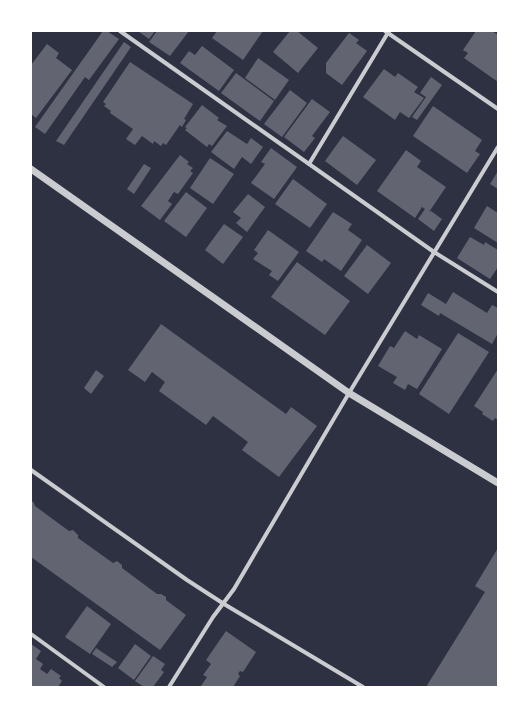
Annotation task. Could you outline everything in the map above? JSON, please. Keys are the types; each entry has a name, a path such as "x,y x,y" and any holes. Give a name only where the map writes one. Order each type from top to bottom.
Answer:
{"street":[{"path":"120,31 434,252 498,292"},
{"path":"309,164 388,32 498,109"},
{"path":"169,687 213,617 234,589 349,393 498,147"},
{"path":"31,169 349,393 498,483"},
{"path":"31,470 180,575 224,604 363,687"},
{"path":"31,634 104,687"}],"building":[{"path":"103,31 107,31 119,39 89,80 85,77 45,134 35,127"},
{"path":"138,31 155,31 149,39"},
{"path":"157,31 189,31 170,56 149,42"},
{"path":"217,31 263,31 243,60 212,38"},
{"path":"290,31 297,31 318,48 298,73 273,52"},
{"path":"476,31 492,31 498,35 498,82 464,58 468,53 463,50"},
{"path":"349,33 359,40 356,43 367,51 342,85 326,73 326,63"},
{"path":"124,42 131,47 64,145 56,141"},
{"path":"47,44 59,53 56,58 72,70 36,118 31,114 31,65"},
{"path":"202,46 234,70 219,91 180,63 189,51 195,55"},
{"path":"258,58 289,80 275,100 245,78"},
{"path":"130,62 193,104 184,119 186,120 182,127 180,125 166,145 163,143 161,146 154,141 153,144 142,136 135,145 126,139 133,129 110,113 111,111 104,106 106,104 103,102"},
{"path":"384,69 395,77 398,73 418,87 414,92 424,98 409,118 400,112 395,120 363,97"},
{"path":"236,73 274,101 260,121 221,93"},
{"path":"431,77 442,85 417,120 412,117 426,97 420,93"},
{"path":"290,90 307,103 282,137 264,124"},
{"path":"312,99 330,112 312,136 315,138 304,152 284,137"},
{"path":"202,105 219,118 217,120 227,126 212,146 209,144 207,147 185,130 187,128 185,127"},
{"path":"433,106 482,140 475,151 480,154 467,173 413,136"},
{"path":"227,131 247,144 251,138 263,147 251,164 242,157 234,169 211,152"},
{"path":"343,136 376,160 357,185 325,161"},
{"path":"271,148 297,167 274,199 251,183 265,164 261,162"},
{"path":"406,150 421,161 417,167 446,187 429,212 431,211 442,219 434,231 418,219 425,209 422,207 415,218 377,191"},
{"path":"180,155 189,162 187,164 193,168 190,171 193,173 178,194 174,192 168,201 172,204 160,220 141,206"},
{"path":"210,158 234,174 213,204 190,188"},
{"path":"144,164 151,168 134,194 127,189"},
{"path":"498,171 498,189 490,184"},
{"path":"293,179 327,204 310,228 275,204"},
{"path":"186,192 207,208 186,237 164,221"},
{"path":"248,194 265,207 247,232 236,223 241,218 233,212"},
{"path":"487,206 498,213 498,243 474,228"},
{"path":"333,212 352,224 348,230 362,240 341,271 324,259 322,262 306,251"},
{"path":"224,224 243,237 223,264 205,250"},
{"path":"268,230 299,252 278,281 269,275 272,271 253,259 258,253 254,250"},
{"path":"470,237 484,245 485,242 498,250 498,267 490,279 457,258"},
{"path":"367,245 391,263 368,294 344,276"},
{"path":"297,262 350,301 325,335 271,297"},
{"path":"453,292 487,313 492,305 498,308 498,333 492,344 440,313 439,316 421,305 428,293 446,304"},
{"path":"161,324 286,414 291,407 317,426 279,477 242,450 248,442 213,416 206,425 159,391 165,382 152,372 145,382 128,370"},
{"path":"405,331 417,339 419,335 442,349 417,389 408,384 405,390 393,383 397,377 378,366 390,346 394,348"},
{"path":"458,333 489,352 449,414 419,394"},
{"path":"498,369 498,420 495,418 493,421 482,414 483,412 474,406"},
{"path":"96,370 104,376 91,394 84,388"},
{"path":"31,500 35,506 69,531 73,530 78,535 78,538 113,563 117,561 122,565 122,568 157,594 161,594 166,597 166,600 186,615 160,650 31,557"},
{"path":"498,548 498,687 426,687 485,592 475,586"},
{"path":"87,606 111,624 90,654 65,637"},
{"path":"226,631 256,652 243,672 240,671 238,674 240,676 233,687 203,687 201,686 207,677 203,675 211,664 206,660"},
{"path":"31,644 41,651 36,659 43,664 40,669 47,674 51,669 61,676 59,678 62,681 58,687 31,687"},
{"path":"135,644 151,656 134,680 118,668"},
{"path":"96,648 117,662 112,667 92,654"},
{"path":"153,656 165,664 161,670 164,672 153,687 144,687 135,681"}]}
